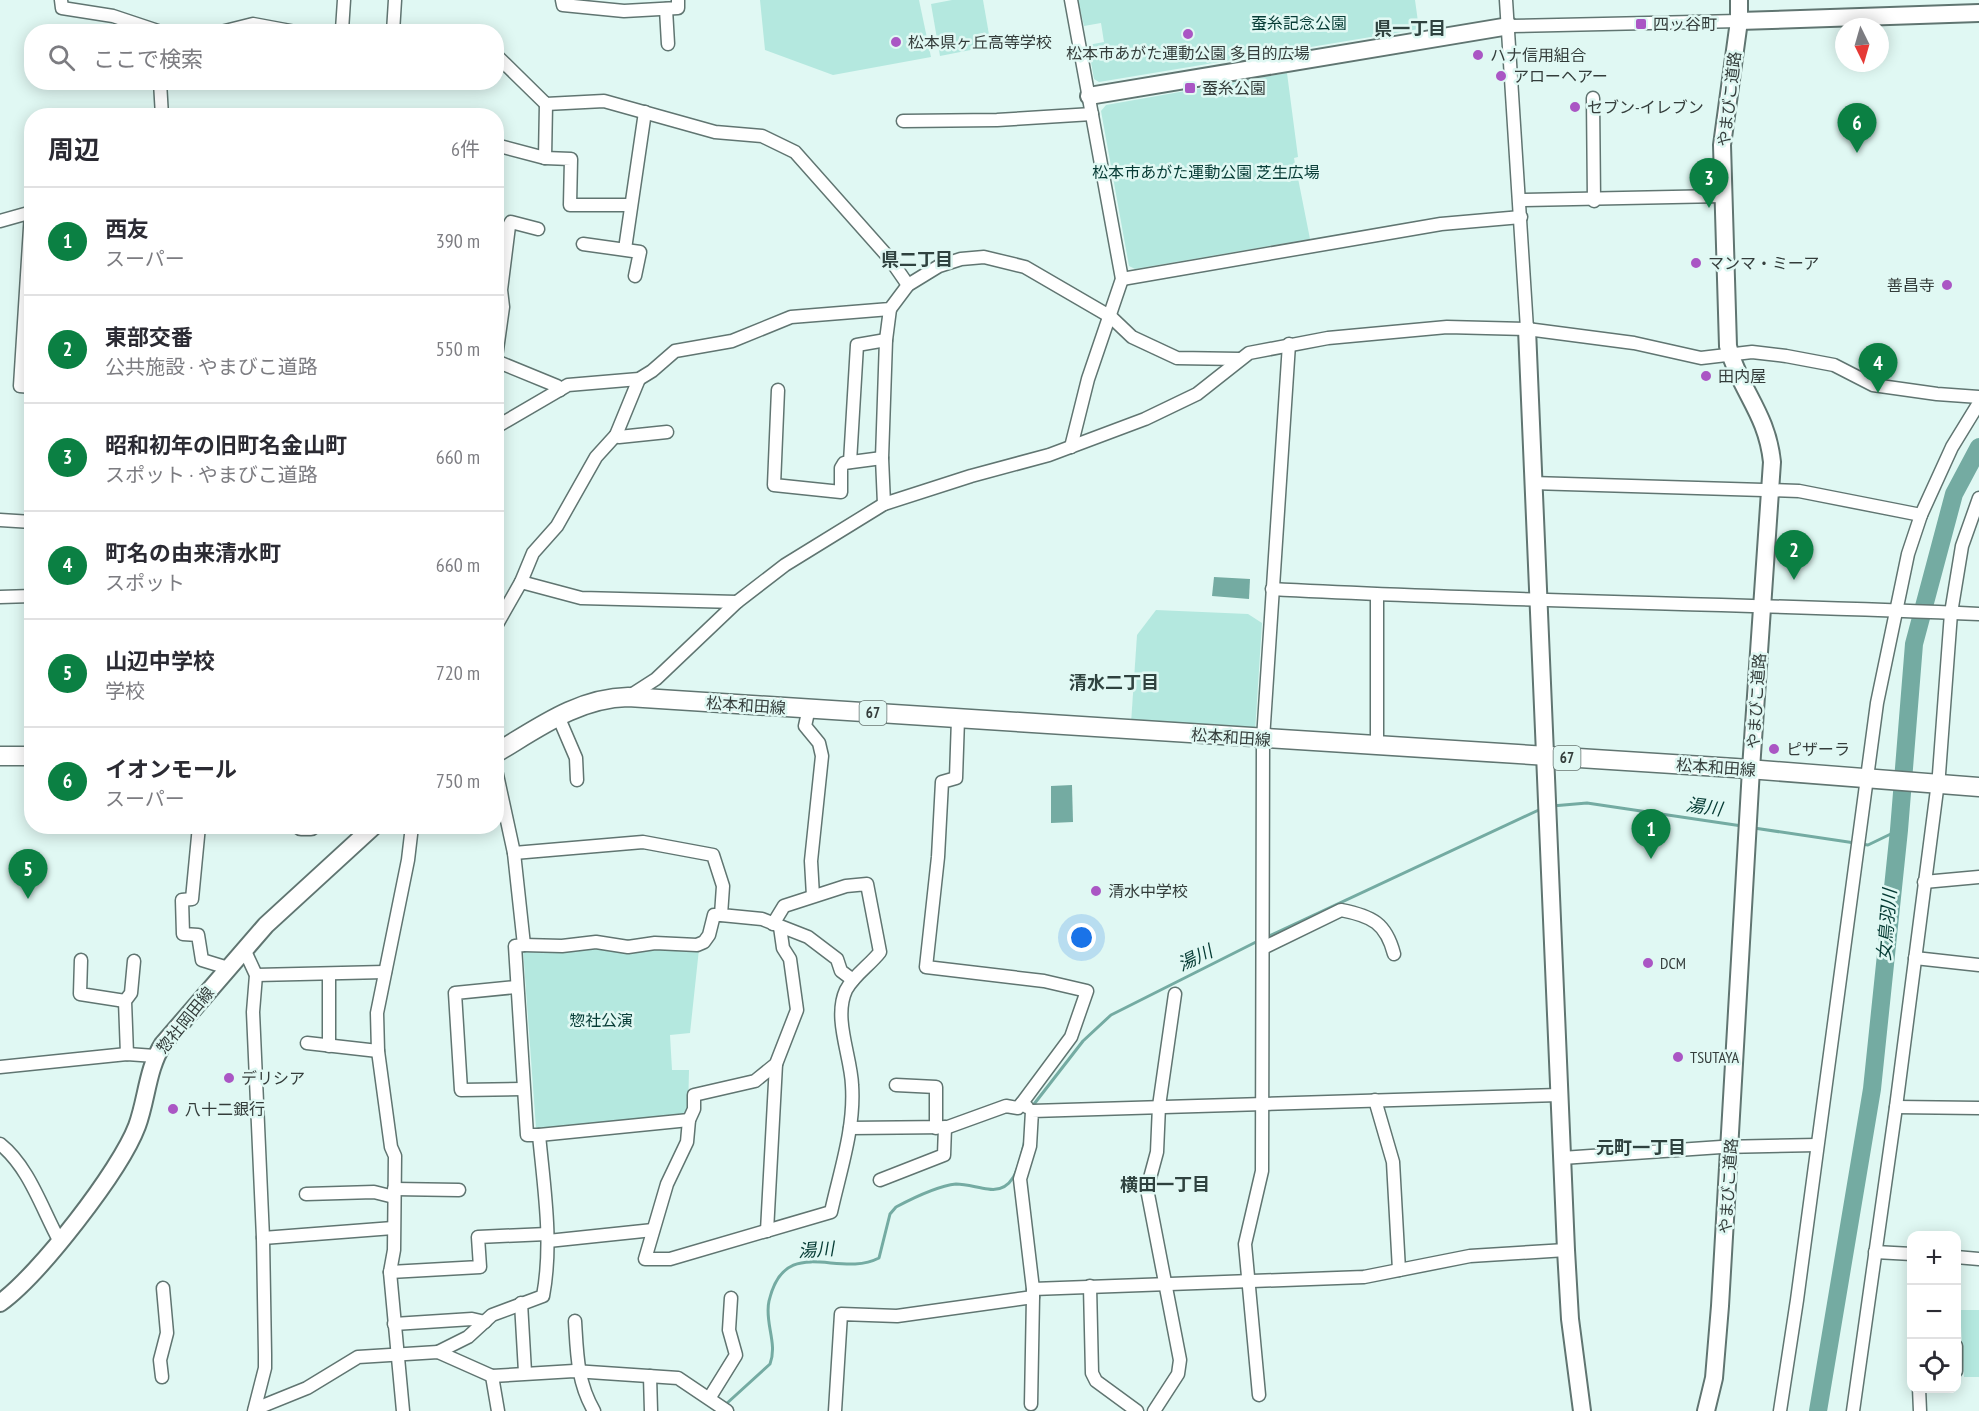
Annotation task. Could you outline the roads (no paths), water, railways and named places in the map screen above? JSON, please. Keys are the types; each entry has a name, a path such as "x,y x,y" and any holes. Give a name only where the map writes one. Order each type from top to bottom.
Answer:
{"main road":[{"name":"松本和田線","path":"504,748 558,716 584,704 628,697 1751,769 1979,787"},
{"path":"0,756 24,756"}],"street":[{"path":"61,0 62,8 104,14 136,24"},
{"path":"342,24 344,0"},
{"path":"394,24 395,0"},
{"path":"562,0 563,5 569,7 593,6 624,11 678,8 678,0"},
{"path":"1071,0 1122,279 1088,380 1071,447"},
{"path":"1506,0 1527,329 1536,599 1566,1250 1570,1319 1582,1411"},
{"name":"やまびこ道路","path":"1706,1411 1717,1350 1731,1146 1751,769 1771,492 1770,439 1730,354 1722,196 1723,125 1740,21 1739,0"},
{"path":"666,9 668,44"},
{"path":"1089,96 1509,26 1979,13"},
{"path":"504,63 546,105 545,158"},
{"path":"160,90 162,108"},
{"path":"1593,98 1594,201"},
{"path":"546,105 598,101 715,132 762,136 795,152 890,259 908,285"},
{"path":"625,249 645,112"},
{"path":"903,121 997,120 1092,114"},
{"path":"504,147 545,158 571,159 573,162 570,205 630,205"},
{"path":"1520,200 1594,201 1722,196"},
{"path":"0,221 24,214"},
{"path":"1122,279 1441,224 1521,217"},
{"path":"504,266 511,222 538,229"},
{"path":"583,244 640,252 635,276"},
{"path":"884,504 882,458 886,340 890,309 908,285 939,266 961,259 984,257 1024,267 1111,317 1132,337 1177,357 1240,359"},
{"path":"504,422 568,386 639,379 675,351 732,340 791,317 890,309"},
{"path":"24,323 20,386 24,386"},
{"path":"628,697 656,679 737,602 785,565 884,504 1071,447 1145,419 1197,394 1249,353 1289,344 1447,327 1527,329 1634,343 1701,358 1752,351 1786,356 1834,365 1873,385 1936,394 1979,397"},
{"path":"850,462 857,345 886,340"},
{"path":"1259,1395 1245,1244 1262,1171 1264,1102 1263,739 1289,344"},
{"path":"504,363 543,382 557,386 560,390"},
{"path":"504,604 521,582 533,553 557,526 596,457 616,435 639,379"},
{"path":"778,390 774,485 841,492 844,463 882,458"},
{"path":"1780,1411 1869,778 1877,703 1899,610 1908,554 1921,515 1952,447 1979,404"},
{"path":"616,435 619,437 667,432"},
{"path":"1532,483 1771,492 1799,491 1921,515"},
{"path":"1853,1411 1896,1107 1924,882 1935,783 1947,612 1962,546 1979,498"},
{"path":"0,520 24,522"},
{"path":"521,582 581,598 737,602"},
{"path":"1272,589 1377,595 1979,614"},
{"path":"1377,595 1377,746"},
{"path":"0,597 24,596"},
{"path":"810,708 805,726 819,743 822,756 811,861 813,896"},
{"path":"558,716 576,758 577,780"},
{"path":"958,719 956,778 942,782 938,856 926,967 1044,981 1087,991 1071,1037 1028,1108 1030,1146 1020,1179 1033,1293 1031,1404"},
{"path":"504,807 514,853 524,945"},
{"path":"198,834 192,899 182,900 183,934 198,935 202,960 228,968"},
{"name":"惣社岡田線","path":"0,1303 22,1286 115,1168 138,1124 155,1056 266,925 365,834"},
{"path":"403,1411 390,1272 394,1250 395,1156 391,1147 378,1051 377,1013 408,860 411,834"},
{"path":"514,853 643,842 713,855 723,886 722,915"},
{"path":"1924,882 1979,877"},
{"path":"767,1231 776,1064 796,1010 790,959 783,948 777,926 784,906 846,886 867,884 880,952 853,980 846,991 843,1004 843,1026 852,1085 850,1128 831,1212 767,1231 670,1259 645,1259 667,1184 687,1142 689,1120 694,1109 694,1095 755,1081 776,1064"},
{"path":"1263,942 1341,910 1376,921 1382,926 1395,954"},
{"path":"689,1120 527,1135 515,946 562,946 596,942 628,947 655,943 697,945 704,942 709,935 714,915 762,919 808,938 837,960 841,972 853,980"},
{"path":"244,950 256,975 253,1012 263,1238 265,1368 254,1410"},
{"path":"1915,958 1979,965"},
{"path":"81,960 80,994 125,1001"},
{"path":"127,1054 125,1001 131,993 134,961"},
{"path":"256,975 384,972"},
{"path":"329,974 329,1046"},
{"path":"516,987 455,993 461,1090 523,1089"},
{"path":"1154,1411 1178,1374 1180,1360 1147,1189 1157,1152 1159,1106 1175,994"},
{"path":"307,1043 378,1051"},
{"path":"0,1067 127,1054 155,1056"},
{"path":"879,1180 944,1155 936,1087 896,1085"},
{"path":"850,1128 940,1127 1006,1106 1028,1108 1159,1106 1559,1095"},
{"path":"1375,1100 1393,1162 1399,1270"},
{"path":"1896,1107 1979,1108"},
{"path":"254,1410 307,1388 358,1357 438,1352 468,1337 492,1315 543,1296 548,1237 538,1135"},
{"path":"0,1144 10,1152 27,1177 59,1240"},
{"path":"1562,1158 1731,1146 1817,1145"},
{"path":"306,1194 459,1190"},
{"path":"263,1238 393,1227"},
{"path":"390,1272 480,1267 478,1237 548,1237 653,1230"},
{"path":"835,1411 841,1314 897,1316 1033,1293 1090,1286 1364,1277 1470,1256 1566,1250"},
{"path":"1875,1252 1907,1254"},
{"path":"1961,1257 1979,1258"},
{"path":"1090,1286 1092,1373 1096,1381 1137,1411"},
{"path":"162,1377 160,1360 167,1333 163,1288"},
{"path":"710,1397 736,1355 729,1330 731,1298"},
{"path":"521,1304 525,1372"},
{"path":"394,1324 472,1319 484,1322"},
{"path":"575,1321 578,1371 583,1393 594,1411"},
{"path":"438,1352 492,1376 525,1372 578,1371 678,1378 710,1397 727,1411"},
{"path":"492,1376 498,1411"},
{"path":"650,1376 651,1411"},
{"path":"1919,1393 1920,1411"}],"waterway":[{"name":"女鳥羽川","path":"1818,1411 1872,1089 1899,830 1914,644 1954,494 1979,447"},
{"name":"湯川","path":"1552,806 1587,803 1742,826"},
{"name":"湯川","path":"1267,937 1543,808"},
{"name":"湯川","path":"1754,828 1855,843"},
{"name":"湯川","path":"1861,844 1868,845 1899,830"},
{"name":"湯川","path":"1031,1108 1083,1041 1111,1015 1258,941"},
{"name":"湯川","path":"725,1405 770,1364 773,1348 768,1317 769,1301 777,1280 787,1269 800,1263 863,1263 879,1258 890,1214 896,1207 925,1193 949,1185 960,1184 988,1189 1005,1186 1015,1174 1025,1140"}],"place":[{"name":"四ッ谷町","path":"1641,24"},
{"name":"松本市あがた運動公園 多目的広場","path":"1188,34"},
{"name":"松本県ヶ丘高等学校","path":"896,42"},
{"name":"ハナ信用組合","path":"1478,55"},
{"name":"アローヘアー","path":"1501,76"},
{"name":"蚕糸公園","path":"1190,88"},
{"name":"セブン-イレブン","path":"1575,107"},
{"name":"イオンモール","path":"1857,153"},
{"name":"昭和初年の旧町名金山町","path":"1709,208"},
{"name":"マンマ・ミーア","path":"1696,263"},
{"name":"善昌寺","path":"1947,285"},
{"name":"田内屋","path":"1706,376"},
{"name":"町名の由来清水町","path":"1878,393"},
{"name":"東部交番","path":"1794,580"},
{"name":"ピザーラ","path":"1774,749"},
{"name":"西友","path":"1651,859"},
{"name":"清水中学校","path":"1096,891"},
{"name":"山辺中学校","path":"28,899"},
{"name":"DCM","path":"1648,963"},
{"name":"TSUTAYA","path":"1678,1057"},
{"name":"デリシア","path":"229,1078"},
{"name":"八十二銀行","path":"173,1109"}],"district":[{"name":"県一丁目","path":"1410,29"},
{"name":"県二丁目","path":"917,260"},
{"name":"清水二丁目","path":"1114,683"},
{"name":"元町一丁目","path":"1641,1148"},
{"name":"横田一丁目","path":"1165,1185"}],"park label":[{"name":"蚕糸記念公園","path":"1299,23"},
{"name":"松本市あがた運動公園 芝生広場","path":"1206,172"},
{"name":"惣社公演","path":"601,1020"}]}
